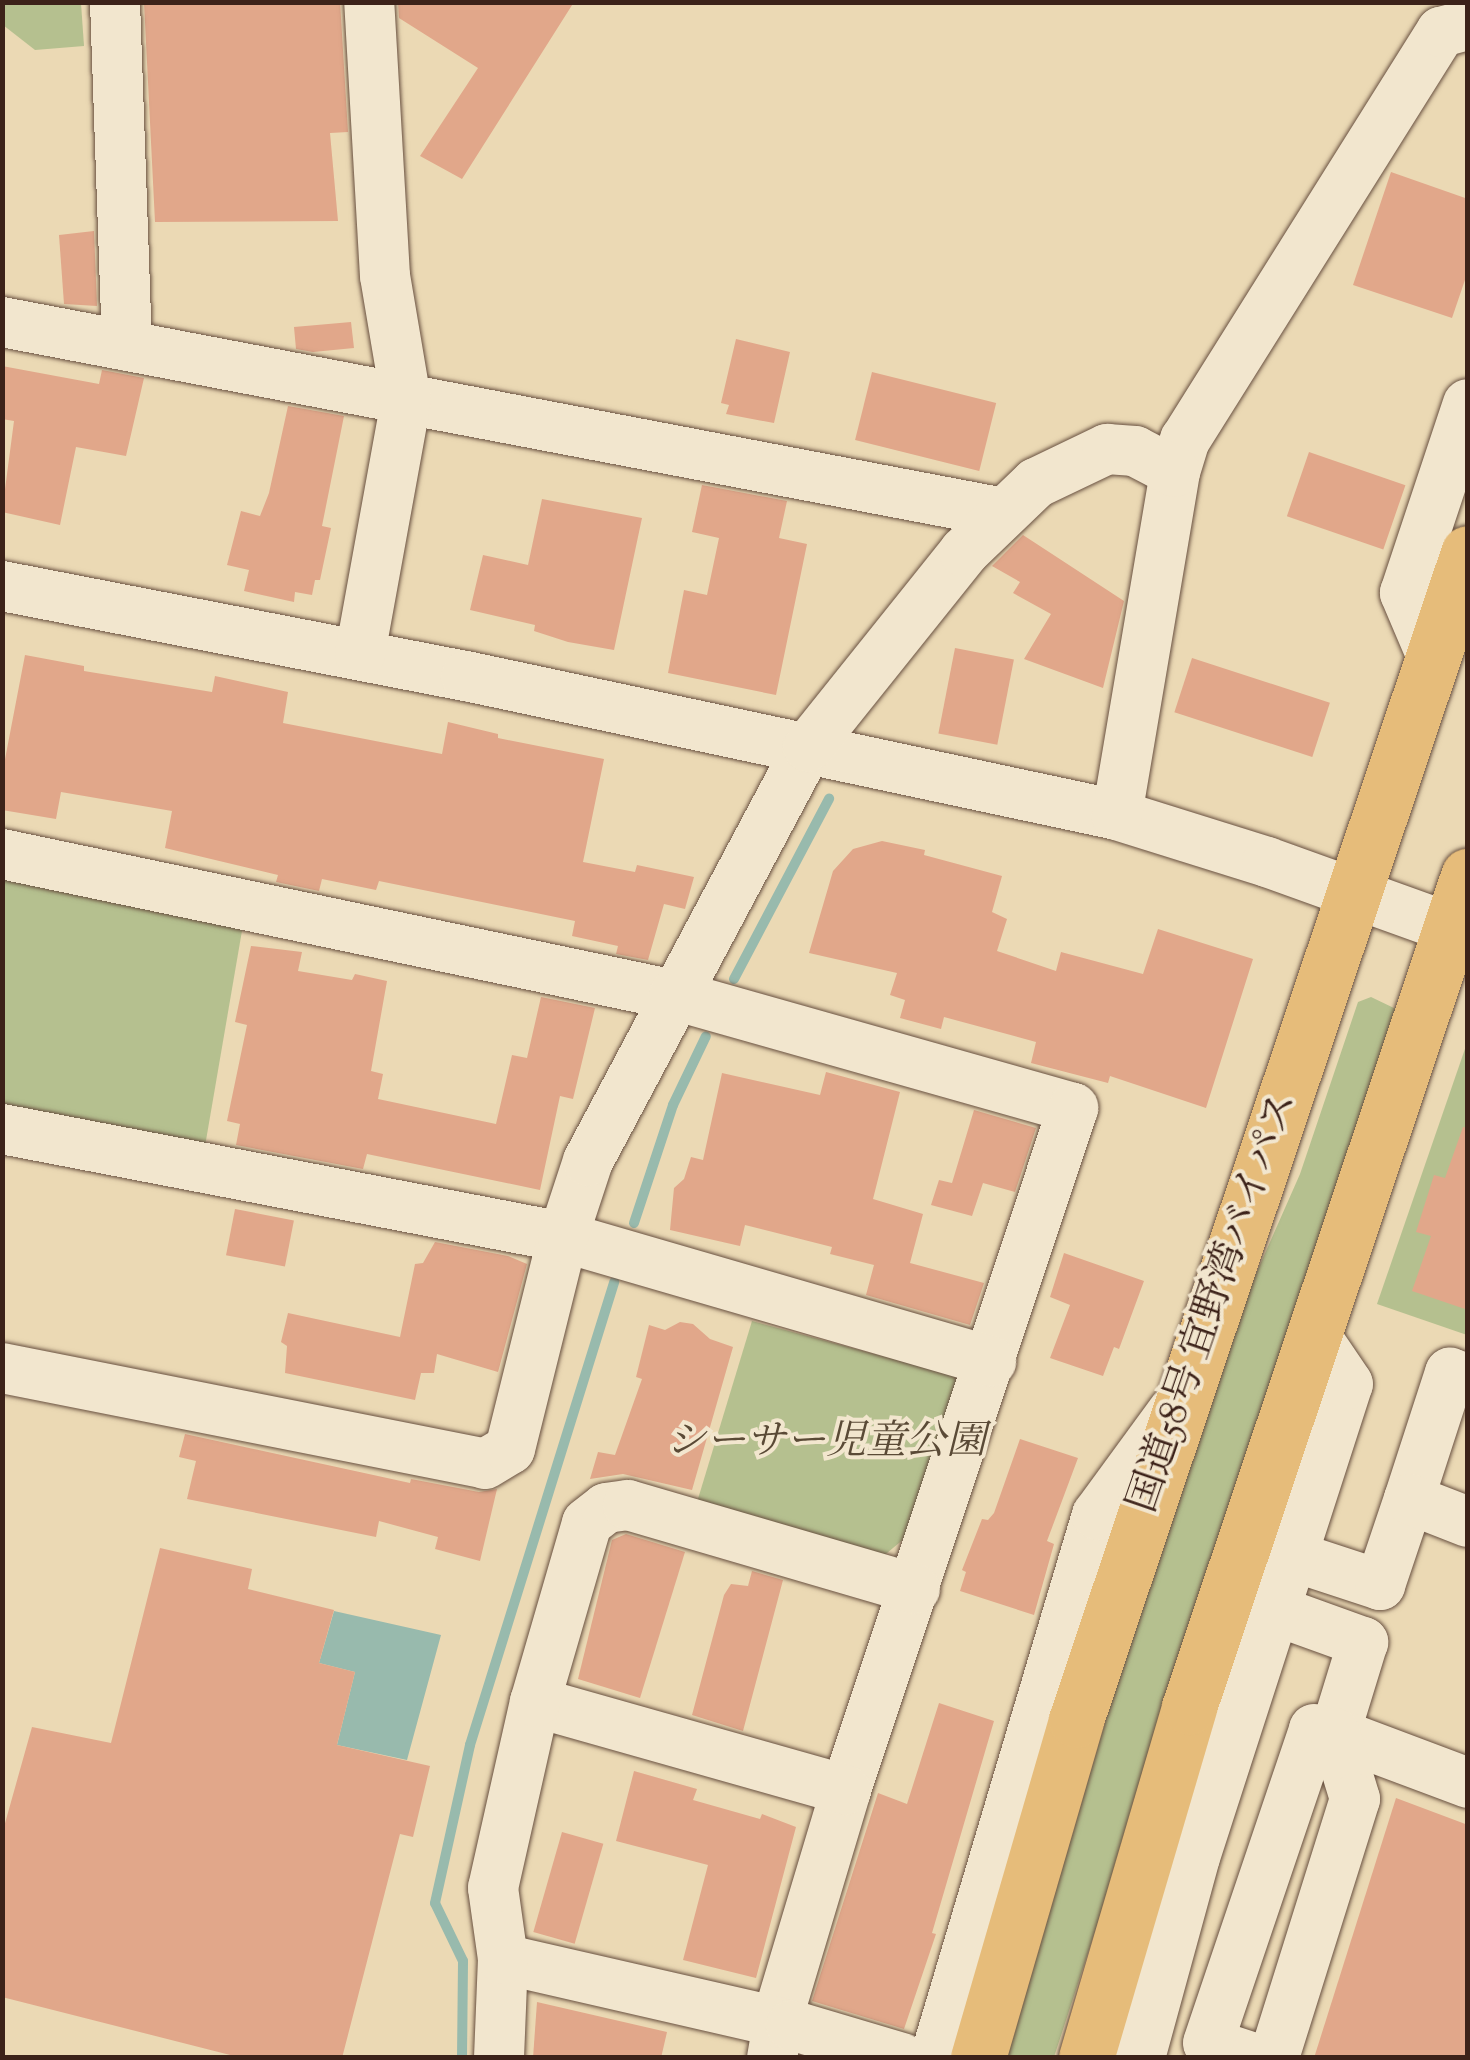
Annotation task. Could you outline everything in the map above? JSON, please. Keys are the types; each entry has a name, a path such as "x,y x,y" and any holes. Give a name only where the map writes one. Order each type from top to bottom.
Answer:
{"highway":[{"name":"国道58号 宜野湾バイパス","path":"978,2058 1076,1720 1468,553"},
{"path":"1086,2058 1189,1706 1314,1334 1462,935 1468,876"}],"street":[{"path":"115,2 127,346"},
{"path":"360,654 406,400 385,276 369,2"},
{"path":"1117,815 1174,472 1186,440 1440,32 1468,25"},
{"path":"2,322 1003,513"},
{"path":"1433,659 1405,593 1468,404"},
{"path":"2,1368 485,1464 510,1449 563,1236 588,1161 808,747 964,552 1036,483 1107,449 1135,451 1174,472"},
{"path":"2,586 360,654 1117,815 1353,892 1462,935"},
{"path":"2,854 674,995 1072,1108 846,1790 774,2039"},
{"path":"2,1129 563,1236 991,1360"},
{"path":"1140,2058 1196,1857 1348,1384 1314,1334"},
{"path":"1274,2058 1356,1799 1334,1733 1408,1499 1449,1435 1450,1372 1468,1379"},
{"path":"935,2058 1097,1515 1183,1396"},
{"path":"1408,1499 1468,1522"},
{"path":"500,2058 503,1958 493,1888 536,1702 587,1522 606,1508 628,1505 914,1589"},
{"path":"1292,1556 1380,1585"},
{"path":"1274,1610 1363,1642"},
{"path":"536,1702 846,1790"},
{"path":"1254,2058 1208,2043 1314,1729 1468,1783"},
{"path":"503,1958 774,2039 902,2058"}],"green space":[{"path":"2,3 81,3 84,46 35,50 3,25"},
{"path":"2,871 244,919 204,1152 3,1113"},
{"path":"1371,997 1396,1009 1054,2057 1006,2058 1125,1655 1236,1319 1300,1174 1358,1002"},
{"path":"1467,1043 1467,1335 1377,1304"},
{"name":"シーサー児童公園","path":"752,1321 960,1377 905,1538 875,1563 694,1512"}],"shaded area":[{"path":"334,1611 441,1635 407,1760 337,1745 355,1672 319,1663"}],"building":[{"path":"144,2 340,2 348,132 330,133 338,221 155,222"},
{"path":"398,2 574,2 462,179 420,156 478,68 399,18"},
{"path":"1391,172 1468,199 1468,271 1452,318 1353,285"},
{"path":"94,231 97,306 64,304 59,235"},
{"path":"351,322 354,348 313,352 296,349 294,327"},
{"path":"736,339 790,352 774,423 726,414 729,405 721,403"},
{"path":"2,366 99,384 102,370 144,378 126,456 76,447 60,525 2,512 14,421 2,419"},
{"path":"872,372 996,403 979,471 855,440"},
{"path":"288,406 344,416 322,526 331,528 320,580 315,580 312,595 295,592 294,602 244,591 249,570 227,565 241,511 260,516 269,493"},
{"path":"1309,452 1405,485 1383,550 1287,516"},
{"path":"702,485 787,501 779,538 807,544 776,695 668,673 684,590 707,595 719,538 692,532"},
{"path":"542,499 642,518 614,650 568,642 534,631 535,625 470,610 483,555 528,565"},
{"path":"1023,535 1124,601 1103,688 1024,659 1051,614 1013,593 1020,582 992,566"},
{"path":"955,648 1014,659 997,745 938,733"},
{"path":"25,655 84,666 84,671 212,692 215,676 288,692 283,723 442,754 448,722 498,734 498,738 604,759 583,862 635,872 637,865 694,877 685,909 664,904 648,960 616,954 618,946 572,936 575,921 379,881 376,890 322,879 319,891 276,882 278,875 165,848 172,811 61,792 56,819 2,810 2,775"},
{"path":"1192,658 1330,703 1312,757 1174,712"},
{"path":"882,841 925,850 924,855 1002,876 992,912 1007,919 997,951 1056,971 1061,952 1143,974 1158,929 1253,959 1206,1108 1110,1076 1108,1083 1031,1063 1036,1042 944,1017 941,1029 900,1018 905,1000 890,995 897,973 809,953 833,871 853,849"},
{"path":"251,946 302,952 298,971 352,980 355,974 387,981 371,1071 383,1074 378,1099 496,1124 512,1055 527,1058 541,997 595,1008 573,1099 560,1096 540,1190 367,1154 363,1169 236,1145 240,1124 227,1121 247,1025 235,1022"},
{"path":"826,1072 900,1092 873,1199 923,1214 910,1263 984,1283 970,1325 866,1295 874,1265 830,1254 832,1247 745,1225 740,1246 670,1230 674,1188 684,1179 691,1157 703,1160 722,1073 820,1095"},
{"path":"974,1110 1036,1128 1015,1192 983,1183 972,1216 931,1205 939,1180 952,1183"},
{"path":"1463,1127 1468,1128 1468,1310 1412,1291 1431,1236 1416,1232 1434,1175 1445,1178"},
{"path":"235,1209 294,1220 285,1267 226,1255"},
{"path":"435,1242 508,1256 527,1264 498,1372 437,1354 434,1373 421,1373 415,1400 285,1373 287,1346 281,1342 288,1313 400,1337 415,1264 423,1263"},
{"path":"1064,1253 1144,1281 1119,1349 1114,1347 1103,1376 1050,1358 1070,1305 1050,1297"},
{"path":"680,1322 693,1324 710,1339 733,1347 692,1490 623,1474 590,1479 598,1452 615,1455 642,1379 636,1377 649,1325 665,1330"},
{"path":"185,1434 410,1483 411,1479 479,1492 497,1489 480,1561 435,1549 438,1537 379,1521 376,1537 187,1499 196,1461 179,1457"},
{"path":"1020,1439 1078,1458 1047,1541 1054,1544 1034,1615 960,1591 966,1572 962,1570 982,1519 988,1520 994,1513"},
{"path":"626,1534 685,1552 640,1698 578,1679 612,1540"},
{"path":"160,1548 252,1569 248,1589 334,1610 319,1663 355,1672 337,1745 430,1766 413,1837 400,1834 342,2058 242,2058 2,1997 2,1834 32,1727 111,1743"},
{"path":"752,1571 783,1580 743,1731 692,1715 724,1595 731,1584 748,1586"},
{"path":"939,1703 994,1721 932,1933 936,1934 904,2029 812,2001 878,1793 907,1804"},
{"path":"634,1771 697,1789 693,1800 760,1819 762,1814 796,1827 756,1978 683,1960 708,1865 616,1841"},
{"path":"1396,1798 1468,1825 1468,2058 1314,2058"},
{"path":"562,1832 603,1844 575,1944 533,1932"},
{"path":"537,2002 667,2032 661,2058 533,2058"}],"waterway":[{"path":"734,979 829,799"},
{"path":"634,1223 673,1105 706,1036"},
{"path":"462,2058 463,1961 435,1903 470,1745 614,1282"}]}
